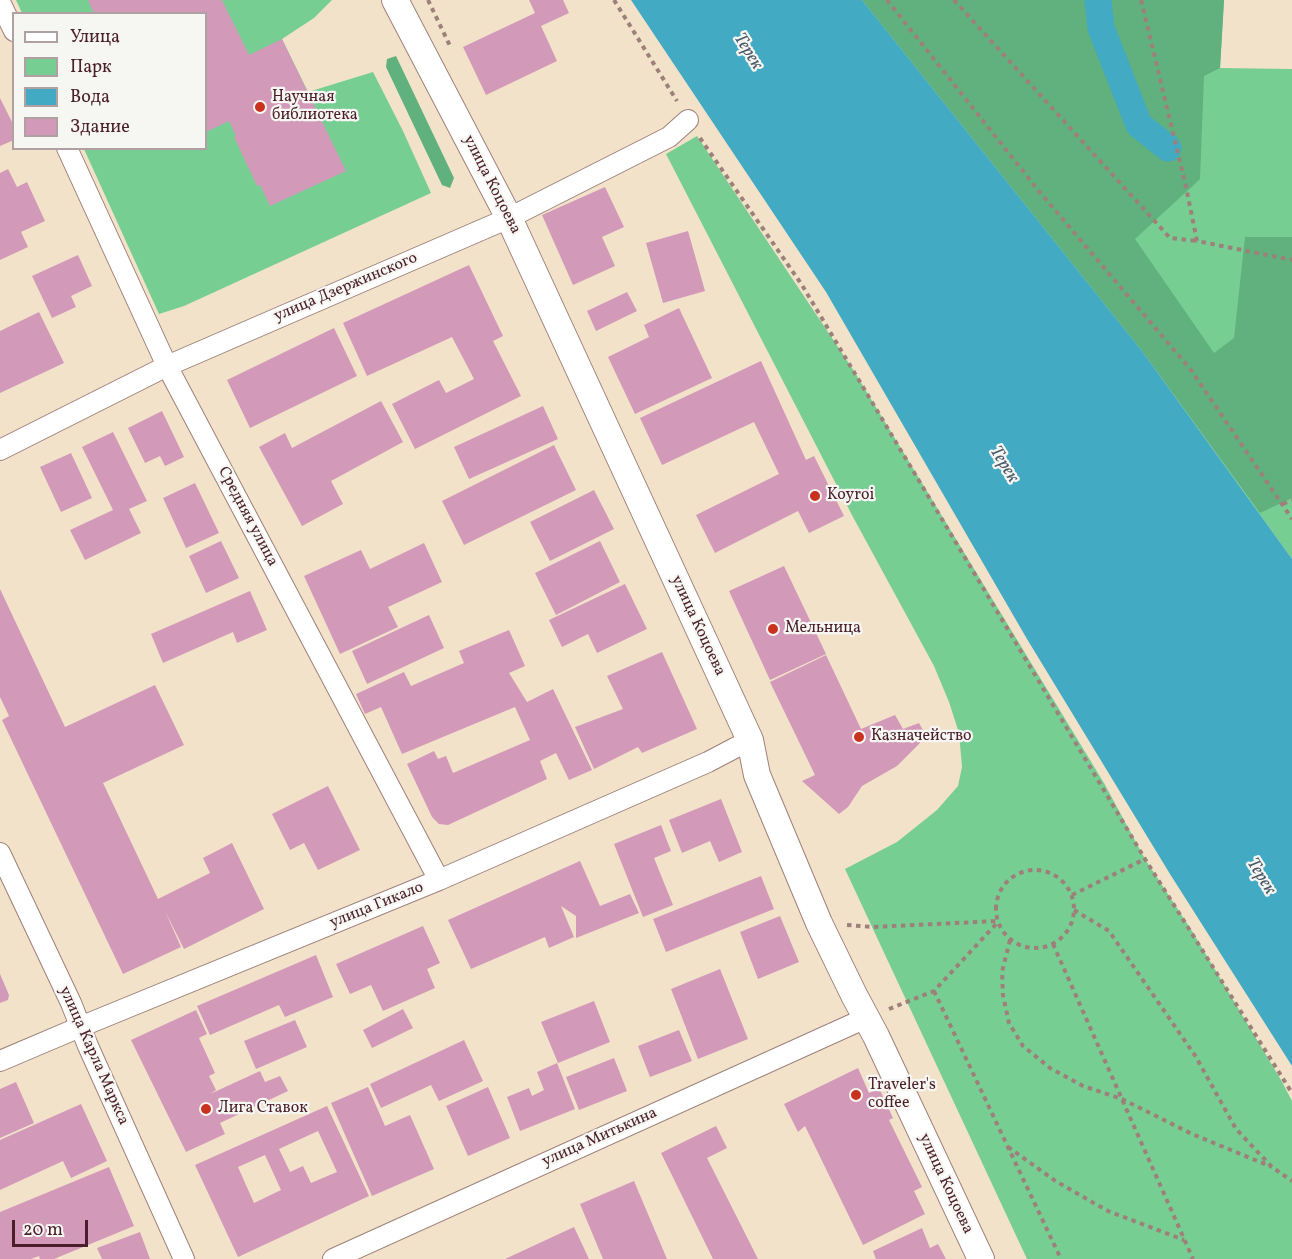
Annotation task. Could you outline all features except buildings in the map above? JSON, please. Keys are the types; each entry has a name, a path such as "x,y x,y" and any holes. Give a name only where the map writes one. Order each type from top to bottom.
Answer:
{"street":[{"name":"улица Коцоева","path":"395,0 509,218 750,740 757,775 819,923 981,1259"},
{"path":"0,2 12,27"},
{"name":"улица Дзержинского","path":"0,450 167,366 509,218 669,137 688,120"},
{"name":"Средняя улица","path":"68,150 167,366 439,880"},
{"name":"улица Гикало","path":"0,1061 439,880 708,762 750,740"},
{"name":"улица Карла Маркса","path":"0,853 71,1004 184,1259"},
{"name":"улица Митькина","path":"333,1259 866,1018"}],"path":[{"path":"614,0 688,120 802,285 1145,860 1292,1094"},
{"path":"887,0 1038,190 1191,370 1292,519"},
{"path":"954,0 1170,238 1197,241 1292,260"},
{"path":"1141,0 1197,241"},
{"path":"1283,504 1292,500"},
{"path":"1072,895 1145,860"},
{"path":"1040,870 1060,879 1072,895 1074,910 1072,924 1064,936 1041,949 1026,948 1010,940 999,921 996,910 998,894 1007,882 1019,873 1040,870"},
{"path":"1074,910 1109,931 1196,1057 1236,1129 1272,1167 1292,1181"},
{"path":"819,923 873,927 999,921"},
{"path":"866,1018 934,991 999,921"},
{"path":"1010,940 1002,972 1003,995 1010,1023 1023,1046 1059,1073 1083,1086 1122,1099 1192,1134 1272,1167"},
{"path":"1053,944 1193,1259"},
{"path":"934,991 1060,1259"},
{"path":"1008,1147 1057,1182 1108,1211 1184,1240"}],"green space":[{"path":"16,0 332,0 314,18 282,39 308,92 373,72 431,193 184,306 159,314 84,150 207,150 207,12 22,12"},
{"path":"862,0 1224,0 1220,68 1292,69 1292,559 1142,351"},
{"path":"862,0 1224,0 1220,68 1204,76 1200,179 1135,239 1214,353 1234,338 1245,237 1292,237 1292,498 1260,513 1142,351"},
{"path":"396,56 454,178 450,188 442,185 386,67 387,59"},
{"path":"697,136 854,371 1104,783 1145,859 1192,931 1281,1080 1292,1101 1292,1259 1027,1259 845,869 897,842 937,810 958,786 962,767 959,733 934,666 853,517 666,154"}],"water":[{"name":"Терек","path":"631,0 862,0 1142,351 1292,559 1292,1066 1170,874 1027,639 826,292"}],"waterway":[{"path":"1098,0 1101,28 1139,125 1168,148"}],"place":[{"name":"Научная библиотека","path":"260,107"},
{"name":"Koyroi","path":"815,496"},
{"name":"Мельница","path":"773,629"},
{"name":"Казначейство","path":"859,737"},
{"name":"Traveler's coffee","path":"856,1095"},
{"name":"Лига Ставок","path":"206,1109"}]}
